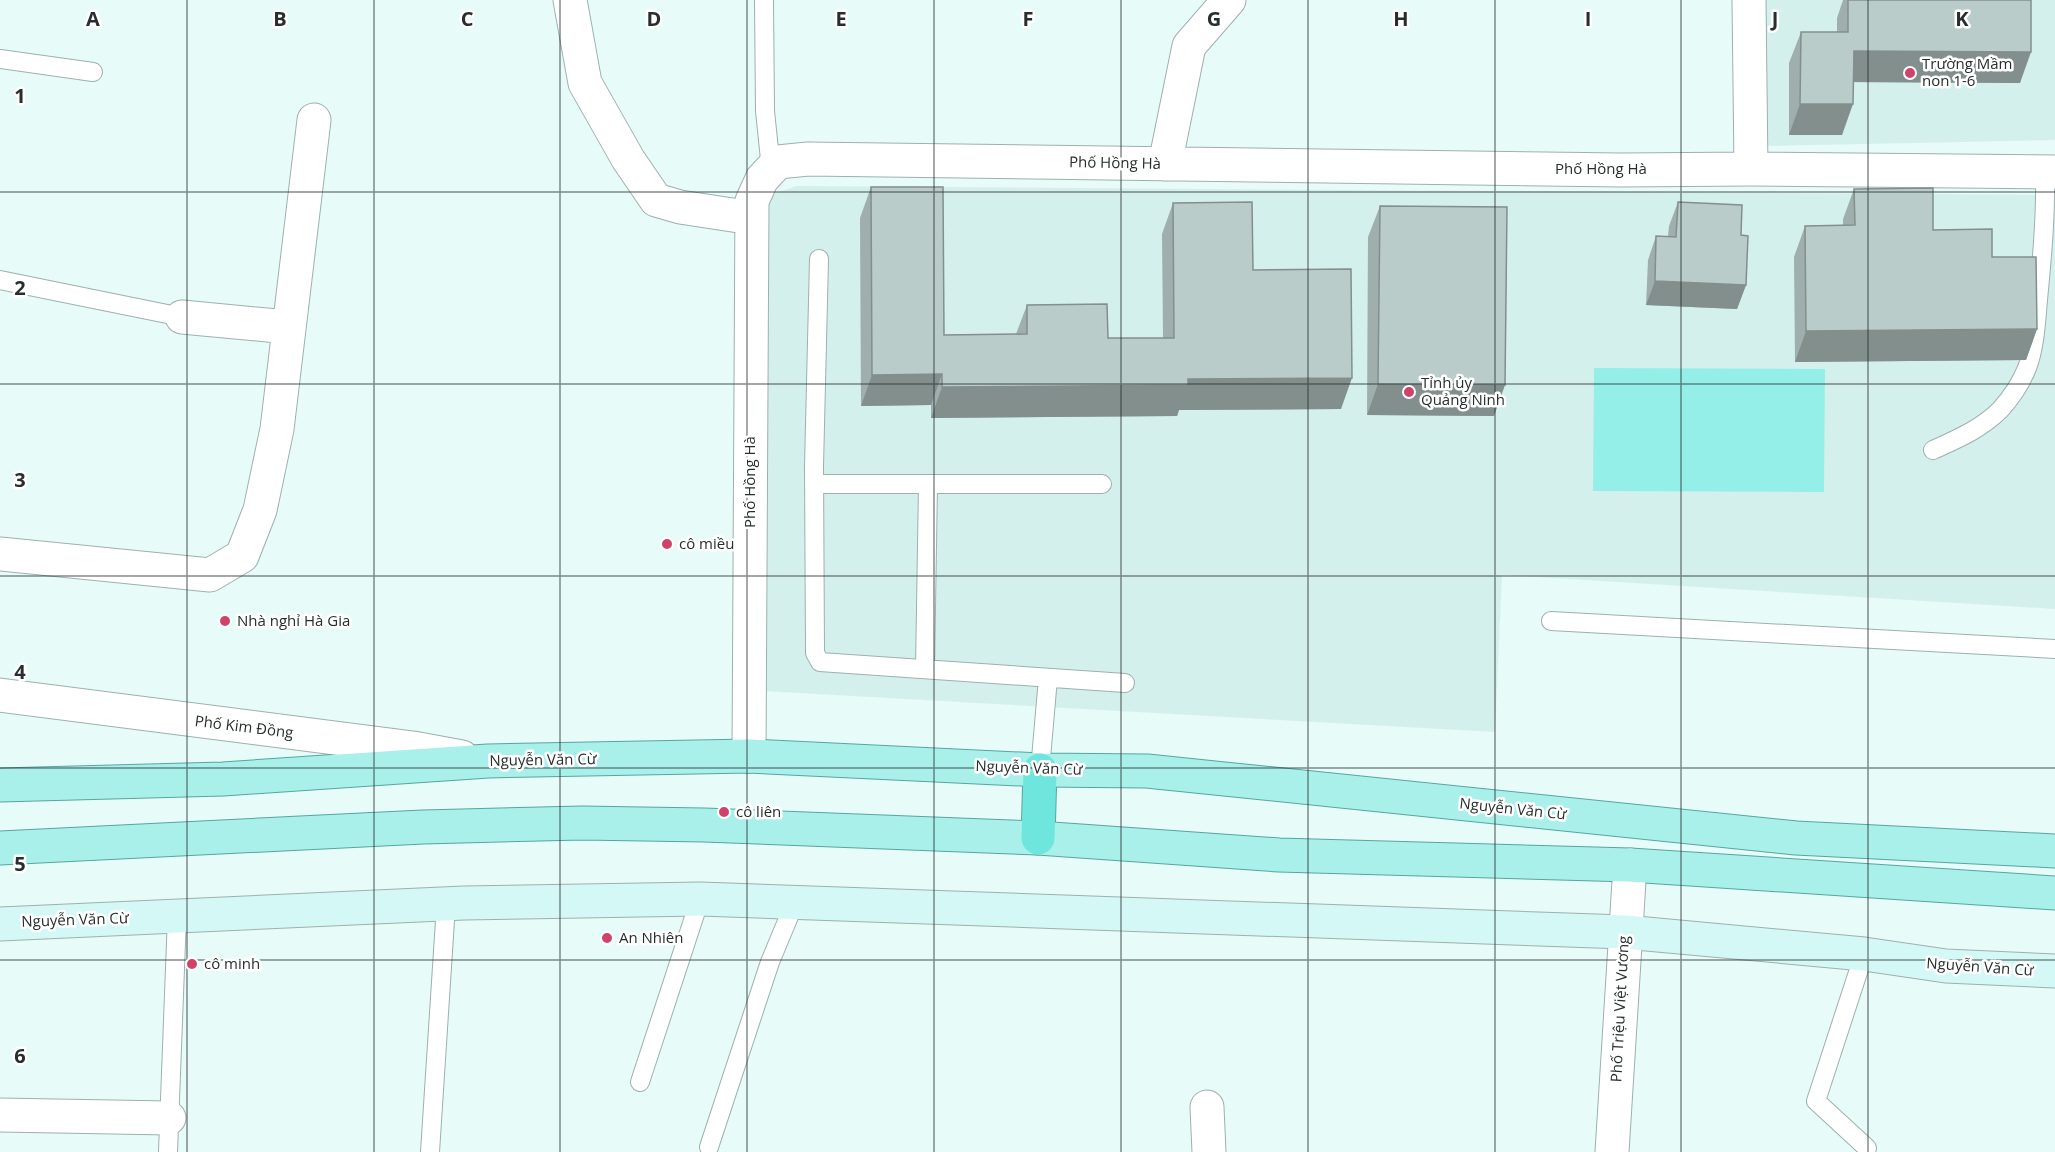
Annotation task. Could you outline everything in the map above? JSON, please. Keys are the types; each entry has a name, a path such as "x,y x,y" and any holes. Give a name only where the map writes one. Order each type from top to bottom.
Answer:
{"highway":[{"path":"1038,838 1040,770"}],"main road":[{"name":"Nguyễn Văn Cừ","path":"0,785 223,779 488,761 749,756 1040,770 1147,771 1796,838 2055,851"},
{"path":"0,848 411,828 582,823 804,828 1038,838 1279,855 1630,865 2055,893"}],"street":[{"path":"570,0 585,83 628,159 656,200 680,207 752,218"},
{"path":"1165,164 1189,46 1230,0"},
{"path":"1749,0 1751,169"},
{"path":"0,554 210,575 242,556 260,510 277,429 314,120"},
{"name":"Phố Hồng Hà","path":"749,756 752,201 762,179 778,162 808,159 1622,170 2050,172"},
{"path":"182,317 288,327"},
{"name":"Phố Kim Đồng","path":"0,695 413,748 488,761"},
{"name":"Phố Triệu Việt Vương","path":"1612,1152 1630,865"},
{"name":"Nguyễn Văn Cừ","path":"0,924 446,905 700,898 1625,932 1864,954 1946,966 2055,972"},
{"path":"1207,1107 1209,1152"},
{"path":"0,1115 169,1118"}],"lane":[{"path":"764,0 765,111 771,169"},
{"path":"0,59 93,72"},
{"path":"1933,450 1976,430 2000,410 2018,387 2027,367 2034,340 2050,172"},
{"path":"819,259 814,484 814,653 820,662 1125,683"},
{"path":"0,280 182,317"},
{"path":"814,484 1102,484"},
{"path":"926,669 928,484"},
{"path":"1551,621 2055,649"},
{"path":"1040,770 1048,678"},
{"path":"640,1082 700,898"},
{"path":"709,1147 770,962 795,902"},
{"path":"430,1152 446,905"},
{"path":"168,1152 177,916"},
{"path":"1864,954 1816,1101 1866,1148"}],"shaded area":[{"name":"Trường Mầm non 1-6","path":"1766,0 2055,0 2055,140 1765,146"},
{"name":"Tỉnh ủy Quảng Ninh","path":"796,186 2055,195 2055,609 1502,575 1495,732 763,691 762,209 776,193"},
{"path":"1594,368 1825,369 1824,492 1593,491"}],"building":[{"path":"1848,0 2031,0 2031,52 1854,51 1853,104 1800,104 1801,32 1848,32"},
{"path":"871,187 943,187 944,335 1027,334 1027,305 1107,304 1108,338 1174,338 1173,203 1252,202 1253,270 1351,269 1352,378 1188,379 1188,385 942,387 942,374 872,375"},
{"path":"1933,188 1933,230 1992,229 1992,257 2036,257 2037,329 1806,331 1805,226 1855,225 1854,189"},
{"path":"1678,202 1742,205 1741,235 1748,236 1746,285 1655,281 1656,236 1676,237"},
{"path":"1380,206 1507,207 1505,385 1378,384"}],"place":[{"name":"Trường Mầm non 1-6","path":"1910,73"},
{"name":"Tỉnh ủy Quảng Ninh","path":"1409,392"},
{"name":"cô miều","path":"667,544"},
{"name":"Nhà nghỉ Hà Gia","path":"225,621"},
{"name":"cô liên","path":"724,812"},
{"name":"An Nhiên","path":"607,938"},
{"name":"cô minh","path":"192,964"}]}
